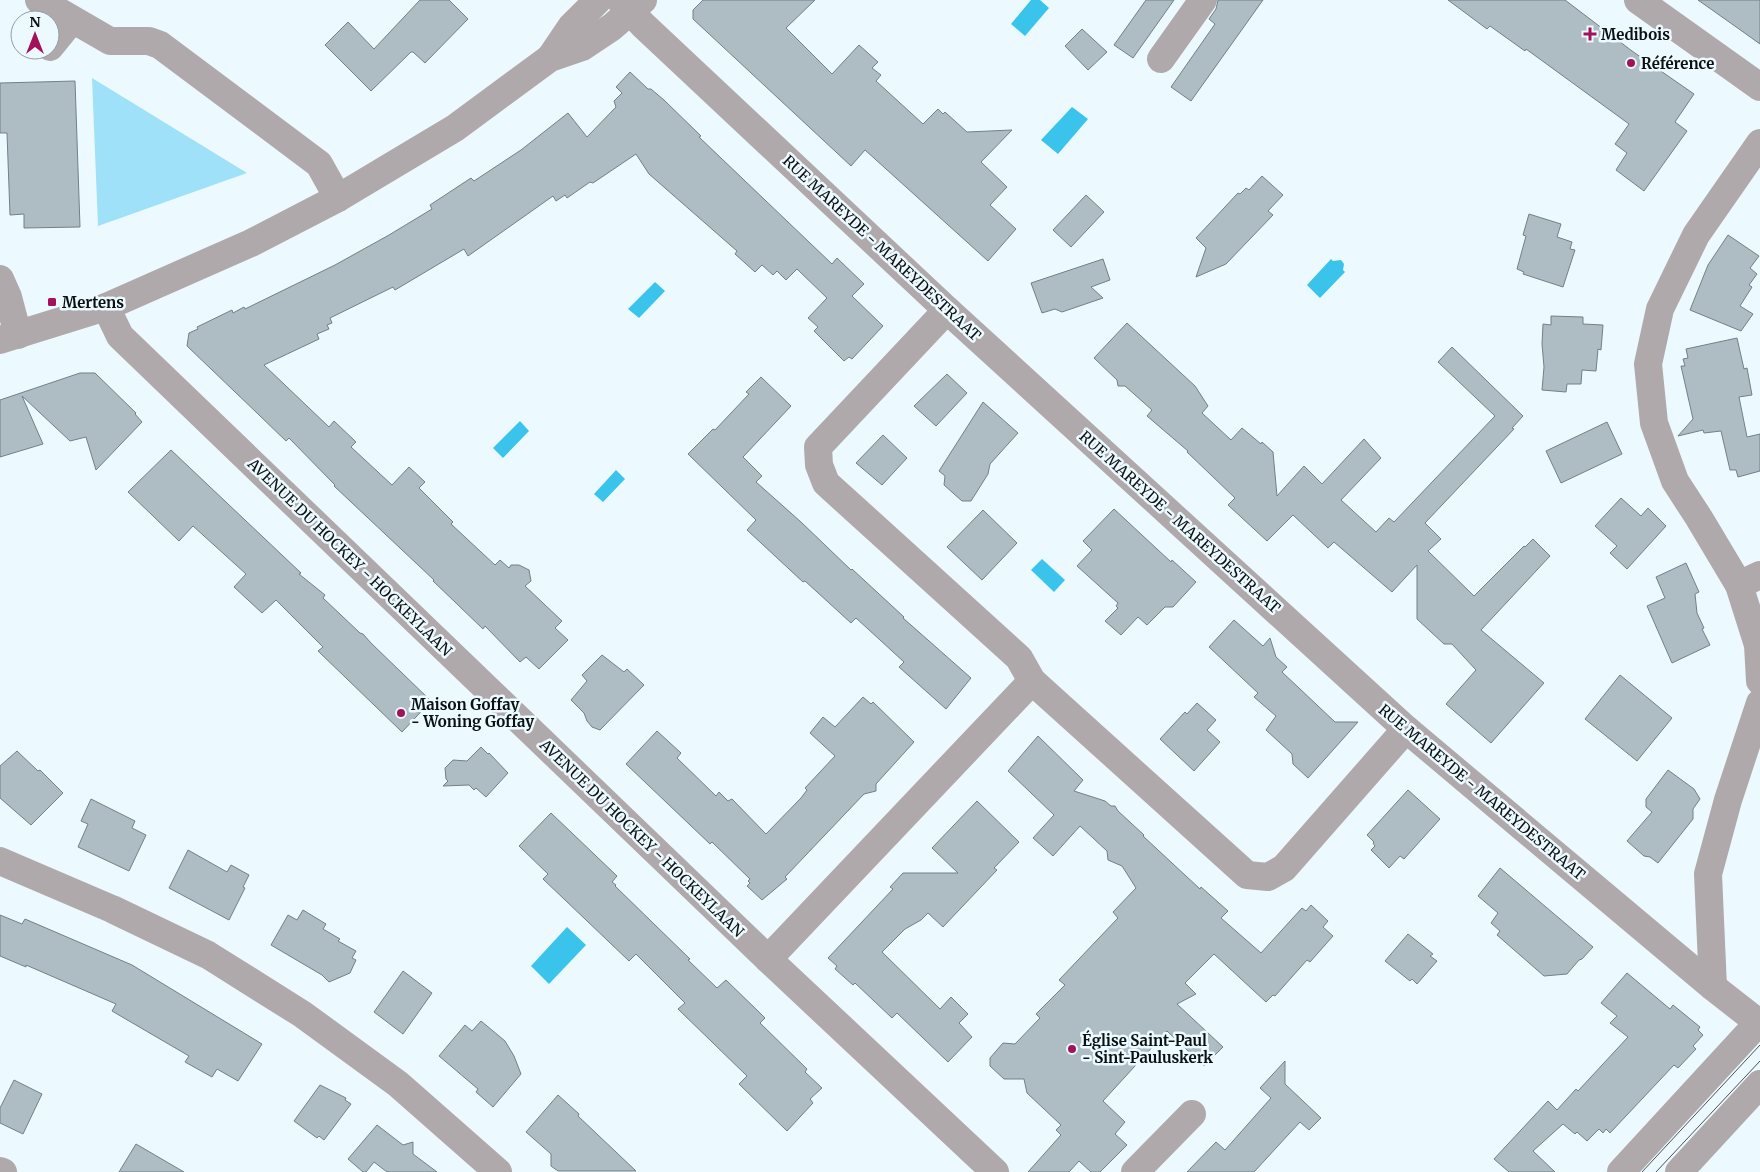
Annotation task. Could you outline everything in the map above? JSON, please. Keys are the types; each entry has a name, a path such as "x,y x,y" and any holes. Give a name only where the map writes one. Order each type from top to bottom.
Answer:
{"street":[{"path":"39,0 110,41 149,41 160,45 319,164 338,198"},
{"path":"550,58 571,27 598,0"},
{"path":"1161,59 1203,0"},
{"path":"1638,0 1760,87"},
{"path":"0,279 8,297 9,337 106,307 251,243 338,198 455,128 550,58 582,47 612,27 631,4"},
{"name":"RUE MAREYDE - MAREYDESTRAAT","path":"631,4 643,25 947,310 1406,729 1713,987 1759,1022"},
{"path":"60,35 72,20"},
{"path":"1760,143 1696,235 1660,309 1648,364 1654,423 1675,481 1699,518 1749,580 1758,645 1760,681"},
{"name":"AVENUE DU HOCKEY - HOCKEYLAAN","path":"106,307 120,336 768,959 996,1172"},
{"path":"947,310 818,447 819,465 826,483 1019,658 1032,681 1248,875 1268,877 1284,868 1406,729"},
{"path":"768,959 1032,681"},
{"path":"1713,987 1708,874 1728,800 1760,703"},
{"path":"0,861 208,955 302,1014 398,1084 498,1172"},
{"path":"1621,1172 1759,1022"},
{"path":"1679,1172 1760,1084"},
{"path":"1135,1172 1192,1114"},
{"path":"0,1171 4,1172"}],"shaded area":[{"path":"1031,0 1040,0 1049,8 1025,36 1011,24"},
{"path":"92,78 247,173 98,226"},
{"path":"1072,107 1088,119 1058,154 1041,140"},
{"path":"1331,259 1333,261 1341,260 1344,264 1343,270 1345,272 1320,298 1307,285"},
{"path":"655,282 665,291 639,318 628,309"},
{"path":"520,421 529,431 503,458 493,448"},
{"path":"616,470 625,479 603,502 594,494"},
{"path":"1042,559 1065,580 1054,592 1031,570"},
{"path":"567,927 586,945 549,984 531,966"}],"building":[{"path":"420,0 449,0 468,19 425,63 411,52 371,91 325,45 348,22 374,49"},
{"path":"703,0 815,0 786,28 832,74 859,45 878,62 872,68 881,75 876,81 923,124 938,109 943,114 945,112 967,132 1012,130 981,162 1007,187 990,205 1016,229 988,261 865,150 851,166 693,19 693,10"},
{"path":"1146,0 1174,0 1133,58 1114,45"},
{"path":"1218,0 1263,0 1191,101 1171,87 1215,24 1209,19 1216,9"},
{"path":"1448,0 1565,0 1632,51 1694,94 1675,122 1687,131 1644,191 1616,170 1627,153 1615,144 1629,124 1526,49 1525,51 1490,26 1487,29"},
{"path":"1698,0 1760,0 1760,44 1739,29"},
{"path":"1082,29 1107,52 1088,70 1065,46"},
{"path":"630,72 648,89 651,89 664,100 701,136 699,137 832,264 837,258 864,284 852,296 883,326 852,359 849,357 844,361 814,331 818,327 808,318 827,298 797,269 786,280 777,271 773,275 762,265 755,272 735,254 737,251 649,174 636,154 567,198 565,195 556,201 553,196 468,256 464,249 395,290 393,287 330,318 332,323 327,325 329,329 317,334 319,339 264,365 329,427 334,421 356,442 351,447 392,485 409,467 425,482 419,488 453,522 451,524 495,565 500,560 509,568 511,565 519,565 529,570 531,581 525,586 562,621 555,628 568,640 539,669 526,657 520,662 485,626 483,629 334,486 289,438 286,441 187,346 189,333 198,329 197,327 232,310 233,313 244,307 245,309 335,265 389,235 432,209 430,205 471,178 474,181 521,150 568,113 587,137 616,107 614,101 622,93 616,87"},
{"path":"75,81 80,227 24,228 24,214 10,215 7,133 0,133 0,83"},
{"path":"1262,176 1283,195 1268,211 1273,215 1226,264 1196,277 1206,248 1196,238 1238,193 1240,194 1246,188 1249,190"},
{"path":"1086,195 1104,212 1071,247 1053,230"},
{"path":"1529,214 1561,224 1557,237 1572,242 1570,249 1575,250 1563,287 1523,274 1524,272 1517,269 1526,236 1523,235"},
{"path":"1728,235 1759,256 1750,268 1757,274 1749,285 1752,287 1740,306 1753,314 1741,331 1690,310 1708,265"},
{"path":"1103,259 1110,280 1091,287 1103,298 1062,312 1055,309 1042,313 1031,283"},
{"path":"1551,316 1583,317 1583,324 1603,325 1601,350 1598,349 1596,371 1582,370 1581,384 1567,384 1566,392 1542,390 1544,367 1543,324 1551,325"},
{"path":"1127,323 1195,386 1208,406 1202,413 1231,440 1242,428 1273,452 1277,496 1304,466 1322,484 1364,439 1381,458 1341,500 1376,532 1389,518 1394,522 1495,416 1438,362 1452,347 1523,416 1512,428 1514,429 1425,523 1441,539 1428,551 1474,596 1533,539 1550,556 1481,630 1544,683 1491,743 1446,704 1476,670 1452,644 1444,644 1417,619 1417,565 1392,592 1334,542 1328,548 1293,515 1267,541 1228,505 1235,498 1188,451 1147,416 1152,410 1125,386 1118,386 1117,380 1094,358"},
{"path":"1737,338 1744,369 1747,368 1752,395 1739,397 1747,437 1760,434 1760,471 1738,477 1736,470 1730,470 1721,431 1704,433 1703,430 1678,436 1693,419 1681,366 1685,366 1683,359 1688,358 1686,349"},
{"path":"80,373 95,373 136,413 142,422 96,470 86,437 70,441 22,396 43,444 0,457 0,400"},
{"path":"947,374 967,393 936,426 914,406"},
{"path":"761,377 791,406 743,457 762,476 756,482 971,678 946,709 899,667 904,662 856,618 851,623 747,530 756,520 688,454 713,429 715,430 749,394 746,392"},
{"path":"983,402 1018,433 990,464 988,474 971,501 962,501 944,485 945,476 939,471"},
{"path":"1607,422 1622,454 1561,483 1546,451"},
{"path":"883,435 907,458 882,485 856,463"},
{"path":"171,450 301,573 299,574 325,595 323,598 363,634 431,701 402,732 318,651 323,647 276,600 262,613 234,587 246,574 193,526 179,541 128,492"},
{"path":"1621,498 1641,516 1648,508 1666,526 1627,569 1610,553 1617,546 1595,526"},
{"path":"1114,509 1171,562 1172,560 1196,582 1173,607 1165,607 1147,625 1138,617 1121,635 1105,621 1118,608 1116,606 1118,603 1077,566 1092,550 1083,541"},
{"path":"983,510 1017,543 982,580 947,547"},
{"path":"1686,563 1699,592 1695,594 1697,613 1710,645 1672,663 1647,606 1665,598 1656,577"},
{"path":"1234,620 1263,646 1270,638 1276,657 1287,667 1282,672 1335,722 1358,722 1308,778 1293,764 1292,754 1266,730 1276,716 1254,697 1258,693 1209,647"},
{"path":"602,655 624,672 627,669 644,685 600,730 592,727 584,713 571,700 587,681 582,675"},
{"path":"1620,675 1672,718 1637,761 1585,719"},
{"path":"863,697 871,704 873,702 914,742 876,784 876,791 864,794 785,877 787,879 762,900 747,886 750,883 748,881 750,879 712,842 710,844 626,764 657,731 681,753 677,758 716,796 719,792 728,801 732,799 766,834 801,798 807,790 805,788 835,756 810,733 823,717 835,727"},
{"path":"1197,703 1216,720 1207,730 1220,742 1194,771 1160,739 1185,712 1187,714"},
{"path":"1038,736 1083,780 1074,791 1115,806 1158,850 1200,889 1201,887 1228,911 1221,918 1261,953 1302,908 1306,911 1311,905 1328,921 1323,927 1333,936 1310,962 1307,960 1275,996 1273,995 1266,1002 1214,954 1185,983 1196,994 1177,1004 1223,1047 1204,1066 1167,1031 1103,1101 1125,1122 1115,1134 1127,1145 1100,1172 1091,1172 1079,1161 1069,1172 1028,1172 1061,1135 1056,1130 1061,1125 1027,1093 1024,1079 1004,1079 990,1066 990,1058 1003,1043 1015,1044 1040,1018 1036,1014 1065,985 1059,980 1118,918 1113,912 1136,888 1122,866 1108,860 1107,851 1080,826 1053,856 1033,838 1054,815 1008,771"},
{"path":"481,747 508,773 486,797 476,788 474,790 469,785 443,786 448,781 445,768 453,760 467,761"},
{"path":"17,751 63,793 31,825 0,798 0,766"},
{"path":"1668,770 1694,789 1700,799 1693,809 1693,819 1658,863 1650,857 1644,856 1627,841 1652,812 1646,807 1646,799"},
{"path":"1408,790 1440,819 1404,859 1400,856 1389,868 1371,850 1375,846 1374,842 1367,835"},
{"path":"91,799 135,821 132,828 146,835 129,871 78,847 88,824 81,821"},
{"path":"977,801 1019,842 994,868 997,870 943,927 928,913 921,920 905,929 882,952 940,1009 951,997 968,1014 959,1023 972,1037 948,1062 897,1013 892,1018 855,983 853,985 835,969 837,966 828,958 893,889 890,887 903,873 958,873 932,848"},
{"path":"551,813 617,876 612,882 615,886 717,988 726,980 765,1018 760,1023 807,1069 805,1072 822,1088 810,1099 813,1103 787,1131 739,1084 747,1076 678,1009 685,1003 636,954 629,961 543,879 548,874 519,846"},
{"path":"188,850 227,872 231,865 249,875 243,887 245,888 229,920 169,888"},
{"path":"1500,868 1593,947 1567,974 1544,976 1497,935 1500,931 1491,923 1498,913 1478,896"},
{"path":"303,910 326,924 323,929 340,939 338,941 356,951 352,958 356,960 350,973 329,982 322,975 271,945 288,915 297,920"},
{"path":"0,915 22,924 25,919 132,965 262,1044 238,1081 217,1069 212,1077 185,1062 189,1056 112,1011 116,1004 26,965 26,967 0,956"},
{"path":"1408,934 1433,954 1430,956 1437,961 1417,984 1412,979 1410,981 1385,961"},
{"path":"403,971 432,993 403,1034 374,1012"},
{"path":"1627,973 1670,1009 1673,1005 1700,1027 1698,1030 1703,1035 1693,1046 1696,1049 1678,1068 1674,1065 1610,1133 1606,1129 1603,1133 1599,1129 1587,1141 1577,1132 1575,1134 1563,1124 1533,1151 1555,1172 1509,1172 1494,1159 1548,1101 1557,1110 1576,1089 1578,1091 1628,1037 1610,1023 1617,1016 1601,1003"},
{"path":"481,1021 505,1041 514,1056 521,1074 493,1107 476,1092 478,1089 439,1056 465,1025 472,1031"},
{"path":"1285,1061 1285,1084 1321,1118 1309,1130 1300,1122 1254,1172 1187,1172 1216,1142 1225,1150 1271,1098 1260,1088"},
{"path":"14,1080 42,1094 23,1134 0,1123 0,1108"},
{"path":"320,1085 346,1098 345,1100 351,1104 324,1140 319,1136 317,1138 294,1121"},
{"path":"558,1095 636,1171 558,1171 551,1166 551,1154 526,1132"},
{"path":"377,1125 403,1145 413,1142 413,1154 437,1172 387,1172 374,1162 366,1172 363,1172 348,1159"},
{"path":"136,1144 184,1172 119,1172"}],"tram line":[{"path":"1642,1172 1760,1045"},
{"path":"1656,1172 1760,1061"}],"place":[{"name":"Medibois","path":"1590,34"},
{"name":"Référence","path":"1631,63"},
{"name":"Mertens","path":"52,302"},
{"name":"Maison Goffay - Woning Goffay","path":"401,713"},
{"name":"Église Saint-Paul - Sint-Pauluskerk","path":"1072,1049"}]}
